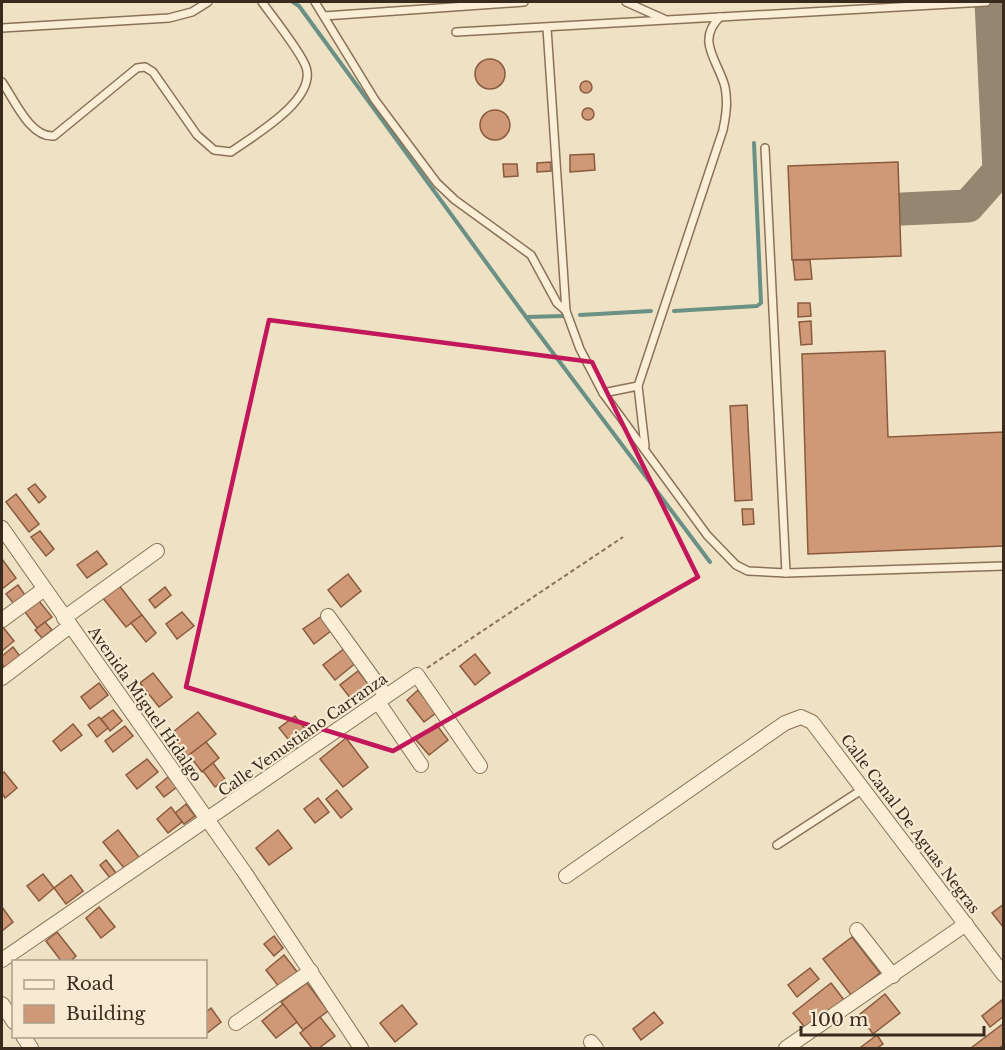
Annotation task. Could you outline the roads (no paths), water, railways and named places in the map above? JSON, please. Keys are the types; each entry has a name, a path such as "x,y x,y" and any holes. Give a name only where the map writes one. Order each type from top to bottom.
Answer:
{"street":[{"name":"Avenida Miguel Hidalgo","path":"2,528 43,590 311,971 361,1048"},
{"path":"2,678 67,622 157,551"},
{"path":"2,620 43,590"},
{"path":"328,616 382,699 421,765"},
{"name":"Calle Venustiano Carranza","path":"2,960 417,675 480,766"},
{"name":"Calle Canal De Aguas Negras","path":"566,876 794,717 801,717 812,722 1004,975"},
{"path":"786,1048 966,924"},
{"path":"857,930 893,976"},
{"path":"236,1023 311,971"},
{"path":"2,1004 12,1019"}],"lane":[{"path":"2,28 170,18 192,12 208,2"},
{"path":"2,82 36,131 45,136 54,136 138,68 145,67 153,72 197,135 214,150 231,152 296,104 306,86 306,68 262,2"},
{"path":"315,2 375,100 436,183 455,200 531,255 557,303 566,310"},
{"path":"324,16 524,2"},
{"path":"626,2 665,20"},
{"path":"456,32 986,2"},
{"path":"645,448 638,386 727,113 722,77 708,48 711,30 720,16"},
{"path":"547,28 566,310 579,349 603,393 707,535 736,565 748,571 786,573 1004,566"},
{"path":"765,148 786,573"},
{"path":"603,393 638,386"},
{"path":"777,845 863,789"}],"waterway":[{"path":"293,2 299,6 526,317 710,562"},
{"path":"674,311 757,306 761,303 754,143"},
{"path":"580,315 651,311"},
{"path":"527,317 563,316"}]}
